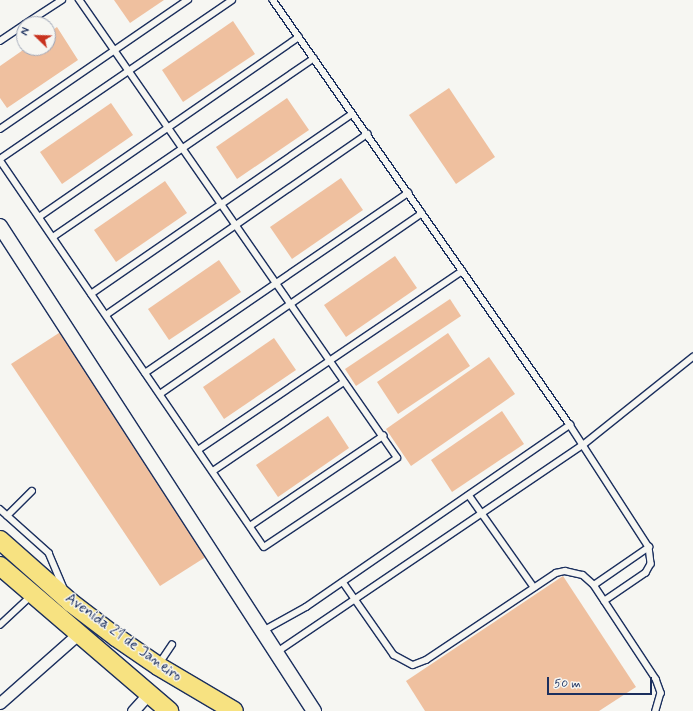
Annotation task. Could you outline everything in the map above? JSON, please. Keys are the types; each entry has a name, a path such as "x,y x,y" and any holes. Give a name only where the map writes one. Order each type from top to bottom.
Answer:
{"main road":[{"name":"Avenida 21 de Janeiro","path":"0,540 70,602 158,666 234,711"},
{"name":"Avenida 21 de Janeiro","path":"0,566 169,711"}],"street":[{"path":"0,226 314,711"},
{"path":"0,703 78,634"},
{"path":"133,711 149,693"}],"lane":[{"path":"37,16 62,0"},
{"path":"79,0 114,51 128,71 168,128 182,149 330,361 344,382 383,436 397,458 265,547 0,160 128,71 232,0"},
{"path":"0,129 188,0"},
{"path":"273,0 570,425 649,547 651,564 646,573 605,601"},
{"path":"0,41 16,30"},
{"path":"39,217 299,37"},
{"path":"52,237 314,58"},
{"path":"91,294 352,114"},
{"path":"106,315 367,134"},
{"path":"145,373 408,193"},
{"path":"160,394 422,213"},
{"path":"198,450 462,271"},
{"path":"277,652 583,446 693,356"},
{"path":"212,471 344,382"},
{"path":"263,631 306,607 570,425"},
{"path":"250,526 383,436"},
{"path":"8,516 32,491"},
{"path":"469,495 534,587"},
{"path":"0,509 49,553 70,602"},
{"path":"594,585 649,547"},
{"path":"343,582 394,655 413,665 426,660 556,573 566,571 583,575 594,585 660,686 660,701 656,711"},
{"path":"0,624 32,594"},
{"path":"158,666 172,645"}],"building":[{"path":"114,0 164,0 130,23"},
{"path":"233,21 255,54 183,102 162,70"},
{"path":"57,27 78,60 7,108 0,98 0,66 16,55 56,56"},
{"path":"449,88 495,157 456,184 409,115"},
{"path":"287,98 309,130 237,179 216,147"},
{"path":"111,103 133,135 62,184 40,152"},
{"path":"341,178 363,210 292,259 270,227"},
{"path":"165,181 187,213 116,262 94,230"},
{"path":"395,256 417,288 346,337 324,305"},
{"path":"219,260 241,292 169,340 148,309"},
{"path":"450,299 461,316 356,386 345,369"},
{"path":"62,331 212,553 160,586 11,364"},
{"path":"448,333 470,366 398,414 377,382"},
{"path":"274,338 296,370 224,419 203,387"},
{"path":"489,357 515,394 411,466 386,429"},
{"path":"502,411 524,444 452,492 431,460"},
{"path":"328,416 349,448 278,497 256,465"},
{"path":"563,576 636,687 599,711 425,711 406,681"}]}
